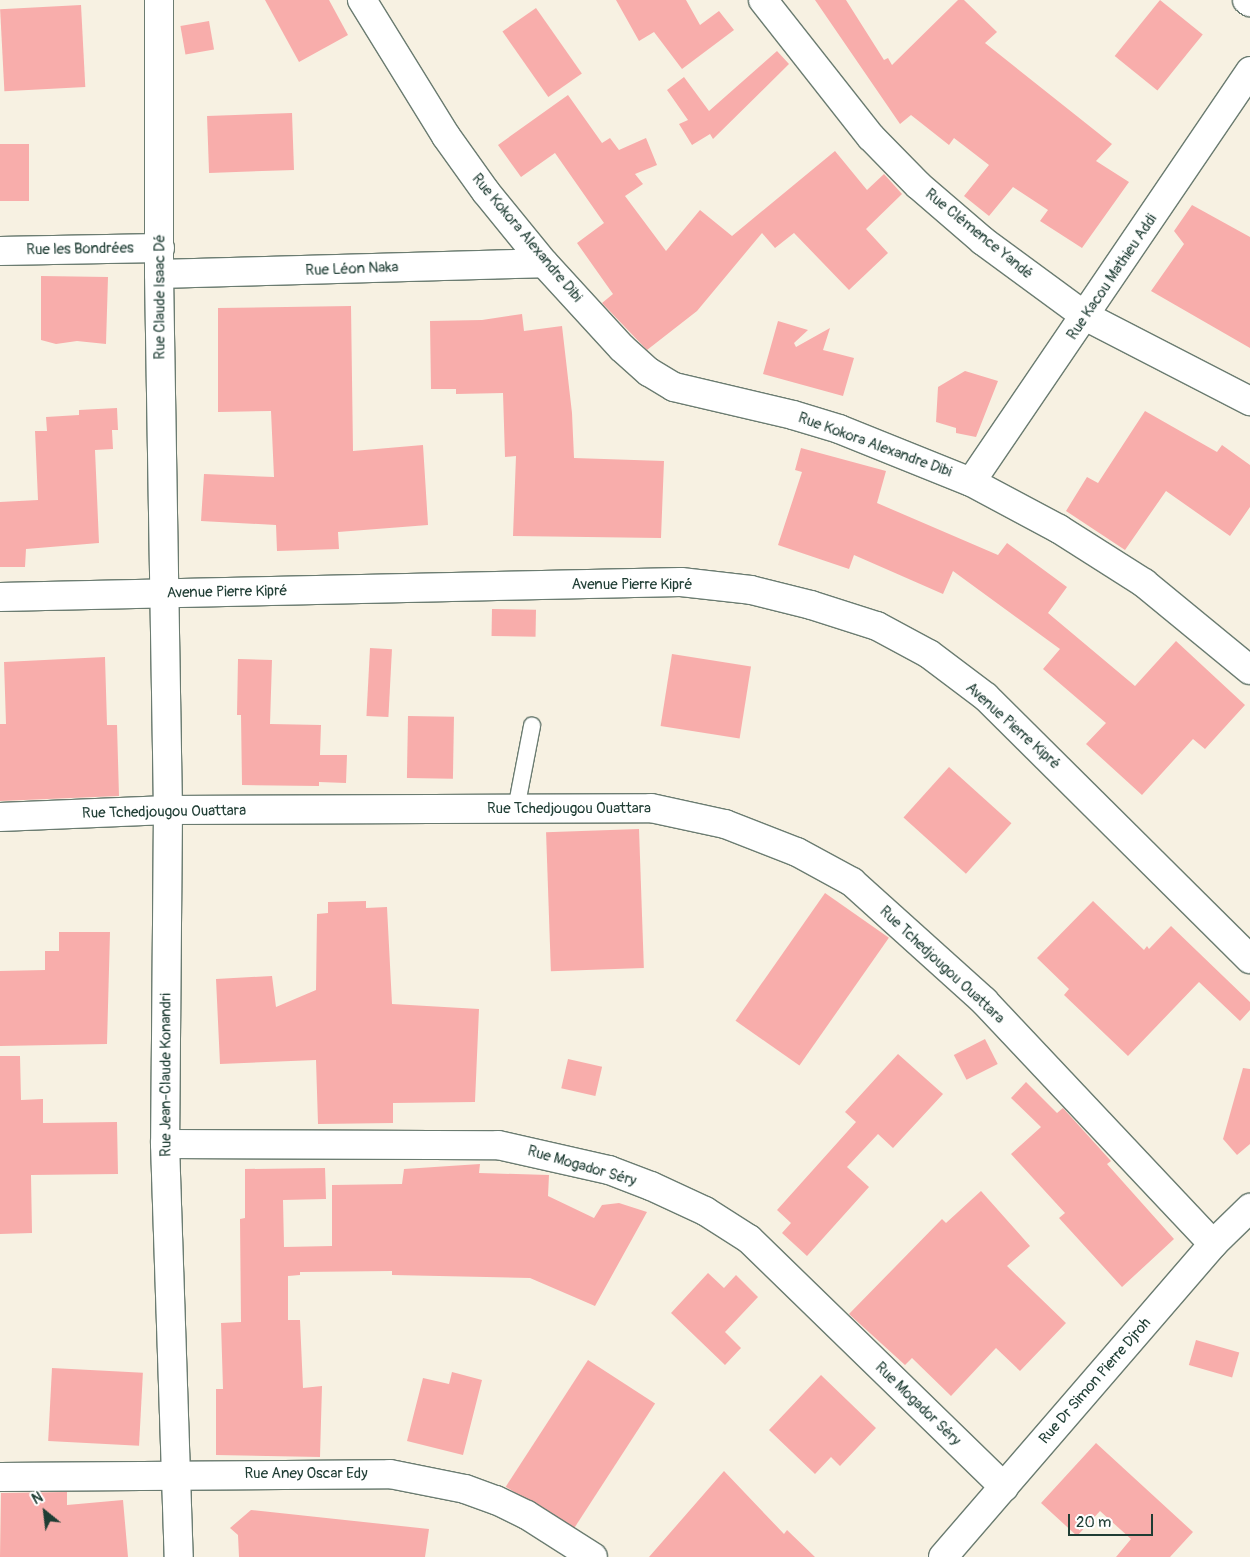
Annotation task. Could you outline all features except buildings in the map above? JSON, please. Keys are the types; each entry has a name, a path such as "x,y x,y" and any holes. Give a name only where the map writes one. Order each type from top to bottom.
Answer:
{"street":[{"name":"Rue Claude Isaac Dé","path":"159,0 160,261 166,593"},
{"name":"Rue Kokora Alexandre Dibi","path":"362,0 446,136 544,263 622,348 649,372 674,387 793,415 839,429 971,482 1059,530 1144,583 1250,670"},
{"name":"Rue Clémence Yandé","path":"763,0 870,138 918,185 983,241 1085,316 1250,401"},
{"name":"Rue Kacou Mathieu Addi","path":"971,482 1250,71"},
{"name":"Rue les Bondrées","path":"0,251 160,261"},
{"name":"Rue Léon Naka","path":"160,261 544,263"},
{"name":"Avenue Pierre Kipré","path":"0,597 681,582 750,590 811,605 877,626 929,654 986,697 1250,958"},
{"name":"Rue Jean-Claude Konandri","path":"166,593 168,810 165,1144 179,1557"},
{"name":"Rue Tchedjougou Ouattara","path":"0,817 168,810 651,808 707,820 797,852 852,882 984,1001 1213,1244"},
{"name":"Rue Mogador Séry","path":"165,1144 498,1145 608,1170 651,1186 705,1211 750,1239 1004,1487"},
{"name":"Rue Dr Simon Pierre Djroh","path":"943,1557 1213,1244 1250,1208"},
{"name":"Rue Aney Oscar Edy","path":"0,1477 176,1474 390,1474 465,1489 496,1500 527,1515 593,1557"}],"lane":[{"path":"516,809 532,726"}]}
